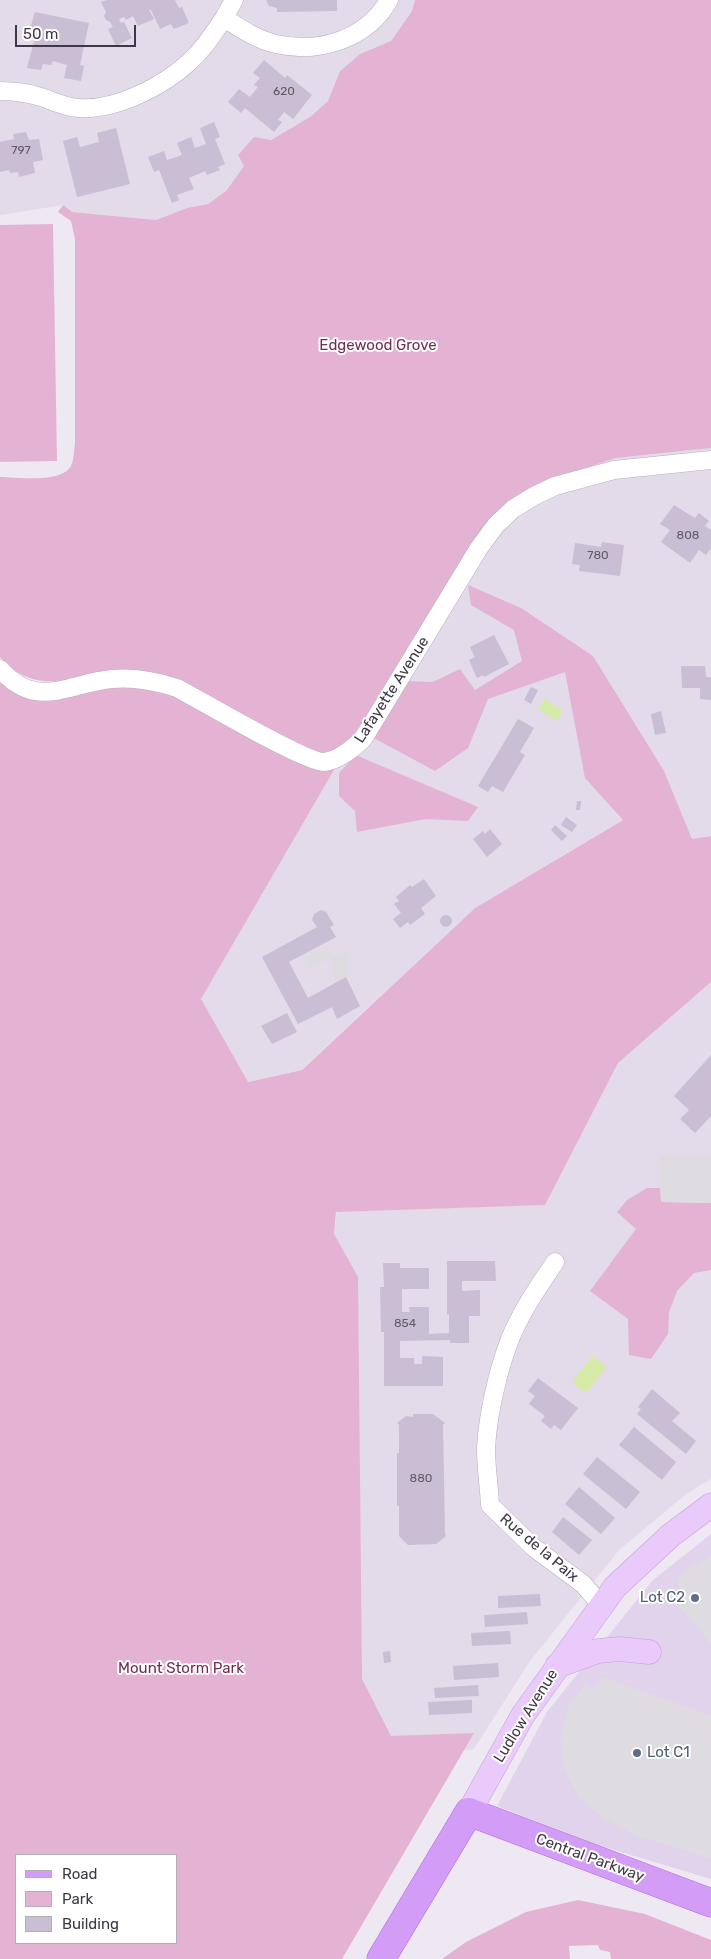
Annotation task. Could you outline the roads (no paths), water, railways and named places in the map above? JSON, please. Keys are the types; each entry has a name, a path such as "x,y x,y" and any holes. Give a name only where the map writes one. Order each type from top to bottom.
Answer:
{"main road":[{"name":"Ludlow Avenue","path":"381,1959 470,1812 523,1715 601,1605 615,1586 649,1554 711,1505"},
{"path":"557,1666 598,1651 620,1649 649,1652"},
{"name":"Central Parkway","path":"470,1812 711,1903"}],"street":[{"path":"0,91 14,91 39,96 79,108 100,108 117,103 145,92 171,77 188,64 208,42 234,0"},
{"path":"224,18 255,36 274,44 316,47 336,42 355,34 372,23 382,12 389,0"},
{"name":"Lafayette Avenue","path":"0,670 18,685 46,693 61,691 90,682 113,679 136,679 157,682 177,688 293,751 322,762 342,756 363,740 479,548 512,509 555,486 614,470 711,460"},
{"name":"Rue de la Paix","path":"555,1262 519,1319 507,1349 498,1380 491,1410 486,1448 490,1505 533,1547 583,1584 601,1605"}],"place":[{"name":"Lot C2","path":"695,1598"},
{"name":"Lot C1","path":"637,1753"}],"park label":[{"name":"Edgewood Grove","path":"378,346"},
{"name":"Mount Storm Park","path":"181,1669"}]}
